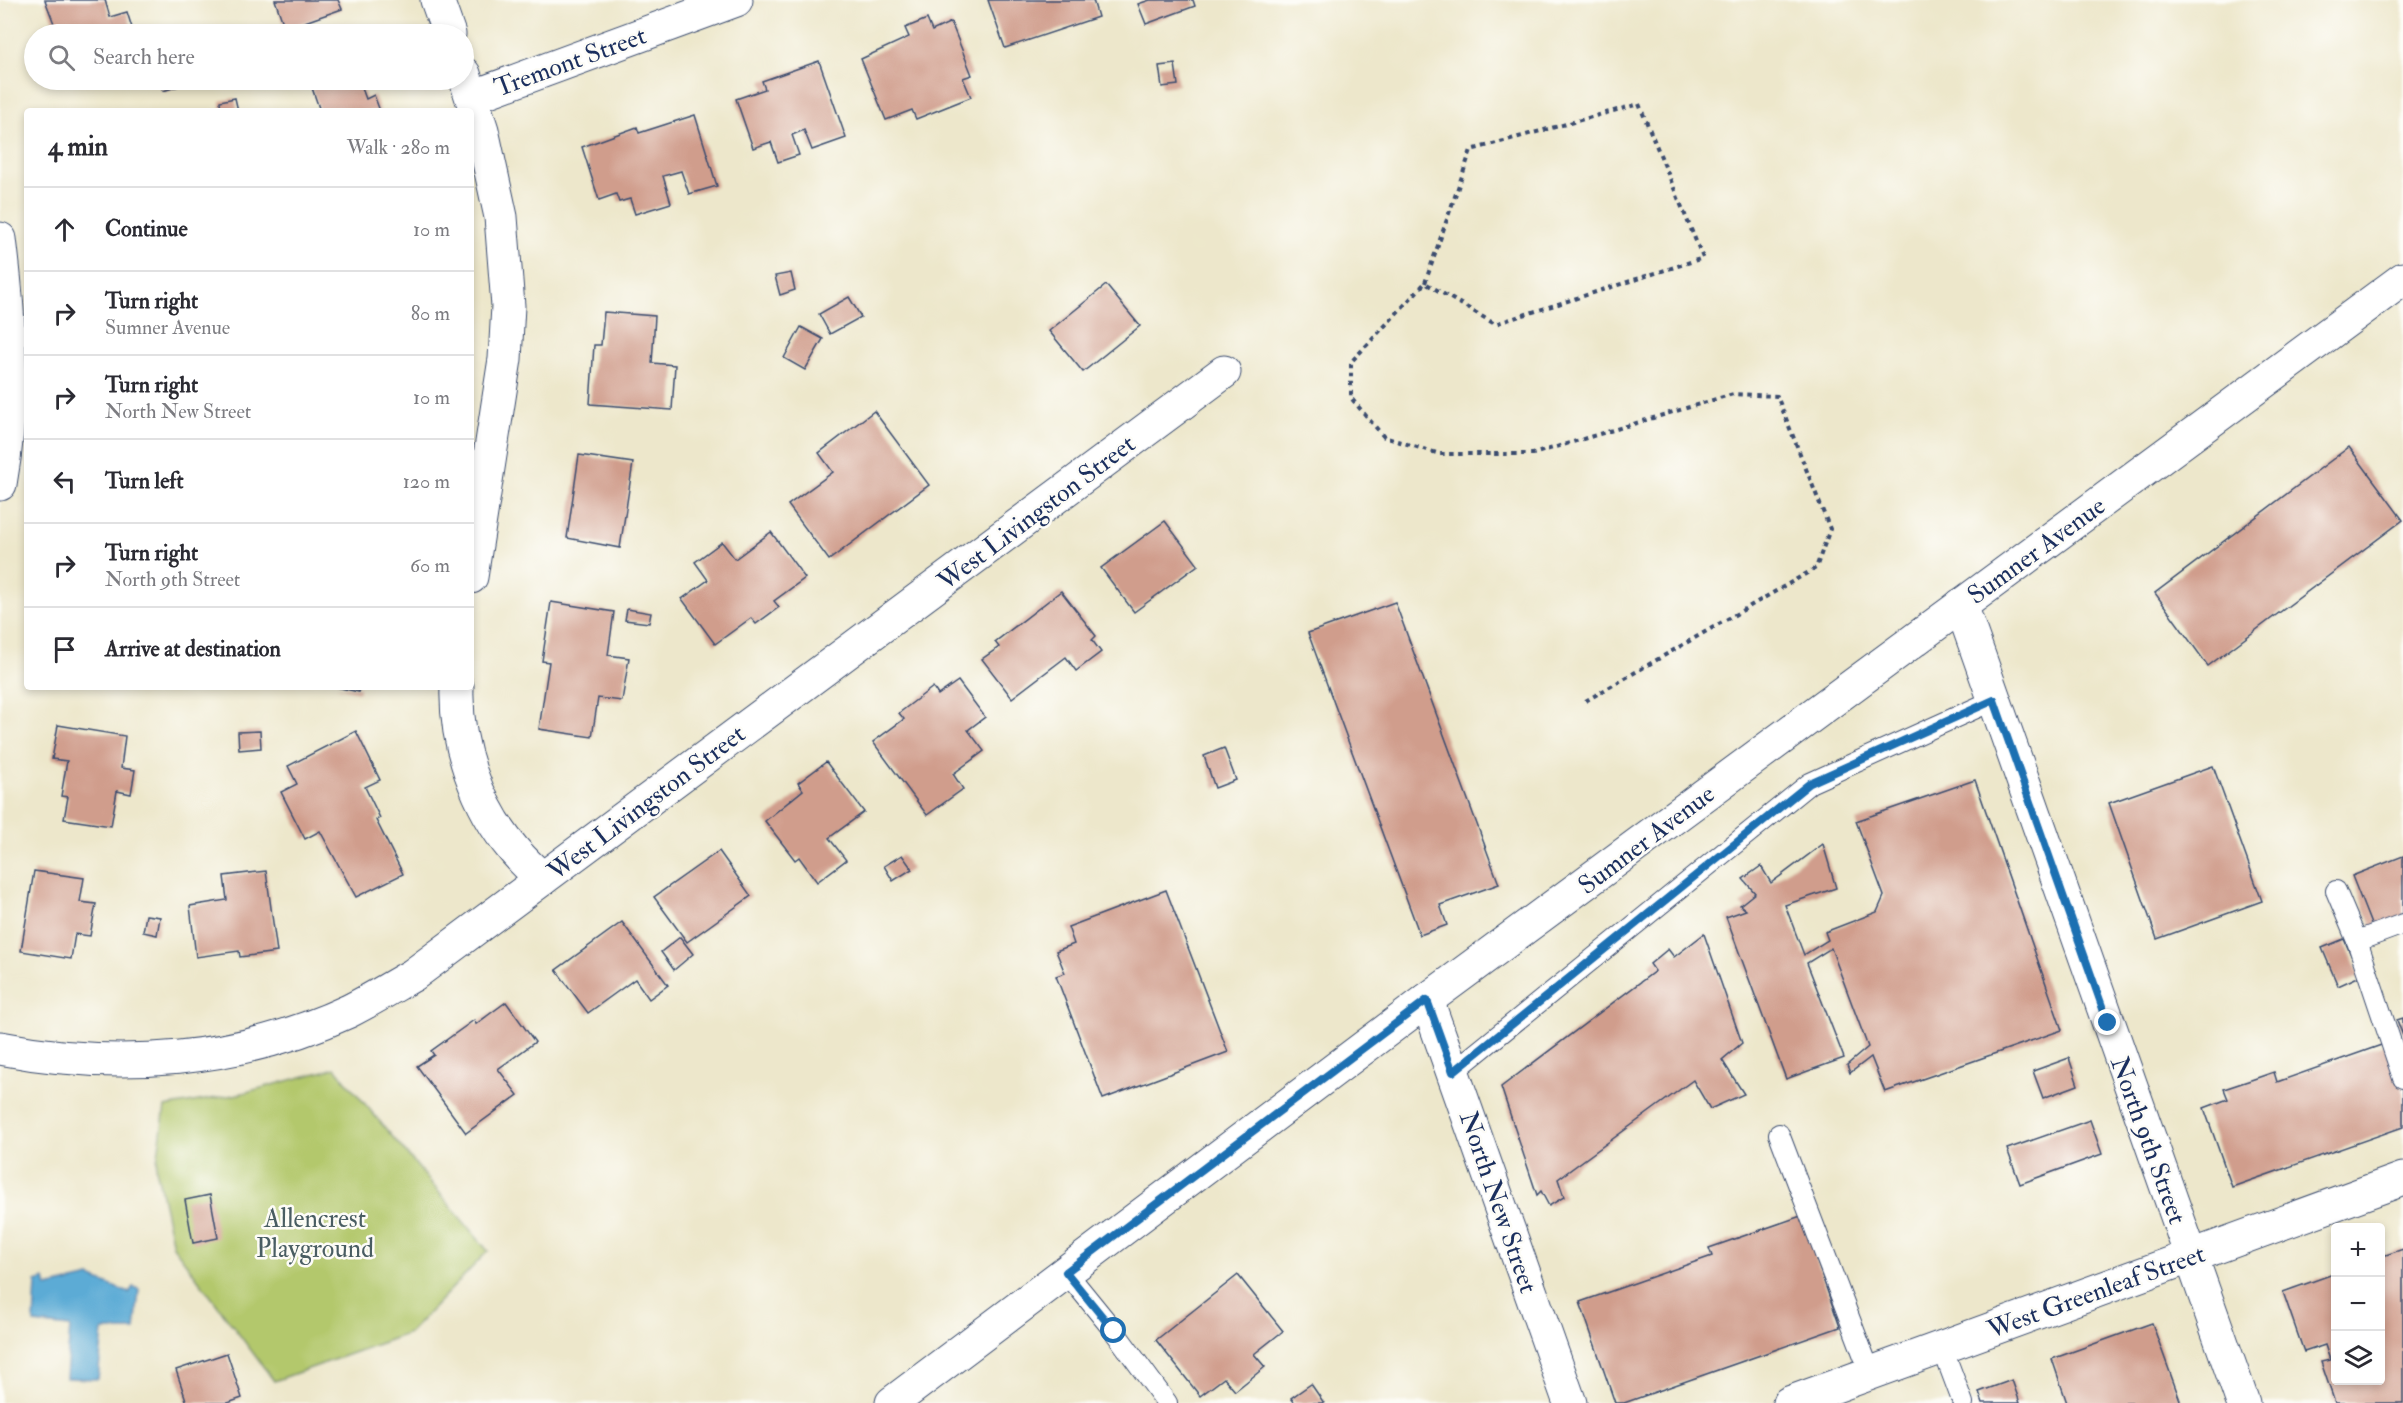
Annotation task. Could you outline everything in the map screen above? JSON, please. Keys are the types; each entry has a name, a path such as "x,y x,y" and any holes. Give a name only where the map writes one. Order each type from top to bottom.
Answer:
{"street":[{"path":"437,0 445,24"},
{"name":"Tremont Street","path":"474,84 736,0"},
{"path":"469,90 482,130 501,217 508,306 505,359 474,558"},
{"path":"0,239 8,304 10,387 0,484"},
{"name":"Sumner Avenue","path":"892,1403 1427,1000 2403,279"},
{"name":"West Livingston Street","path":"0,1048 83,1060 156,1060 210,1054 282,1037 349,1011 413,975 1224,372"},
{"name":"North 9th Street","path":"1961,605 2243,1403"},
{"path":"457,690 456,705 465,756 484,805 512,848 542,879"},
{"name":"North New Street","path":"1427,1000 1570,1403"},
{"name":"West Greenleaf Street","path":"1789,1403 1839,1395 1870,1372 2403,1179"}],"lane":[{"path":"1453,1072 1810,783 1994,700"},
{"path":"2336,891 2357,941 2403,1078"},
{"path":"2357,941 2403,924"},
{"path":"1779,1134 1870,1372"},
{"path":"1066,1272 1114,1331 1167,1403"},
{"path":"1942,1347 1963,1403"}],"path":[{"path":"1425,283 1496,324 1702,258 1639,104 1471,150 1425,283 1351,362 1351,398 1384,437 1440,454 1533,454 1733,394 1777,396 1830,529 1816,568 1582,703"}],"green space":[{"name":"Allencrest Playground","path":"335,1068 488,1251 409,1333 274,1381 173,1246 156,1168 165,1107 239,1094"}],"water":[{"path":"90,1277 129,1293 133,1287 139,1289 135,1330 103,1330 98,1379 66,1378 70,1327 34,1323 36,1282 45,1279 47,1287"}],"building":[{"path":"45,0 105,0 110,17 127,12 131,24 54,24"},
{"path":"275,0 338,0 342,9 299,24 283,24"},
{"path":"988,0 1093,0 1098,17 1005,48"},
{"path":"1150,0 1193,0 1195,6 1146,24 1138,4"},
{"path":"927,19 932,31 951,22 972,75 963,78 971,97 916,119 912,110 886,120 861,59 909,37 905,28"},
{"path":"819,61 846,138 812,150 804,130 792,135 799,155 778,162 771,142 753,148 736,99 765,89 762,81"},
{"path":"1175,64 1178,85 1162,87 1159,66"},
{"path":"313,90 363,90 366,99 374,95 379,108 319,108"},
{"path":"235,98 237,108 221,108 220,101"},
{"path":"695,115 717,186 689,194 681,171 663,176 671,203 635,214 630,199 619,202 616,194 599,200 582,147 637,127 639,133"},
{"path":"791,273 795,290 780,295 775,276"},
{"path":"1106,285 1140,326 1083,372 1049,331"},
{"path":"849,297 861,317 830,334 819,314"},
{"path":"604,312 655,316 652,363 675,365 672,410 590,404 594,345 601,345"},
{"path":"801,327 823,339 805,370 784,358"},
{"path":"874,411 929,485 829,560 788,505 833,472 819,453"},
{"path":"2349,447 2403,520 2208,666 2155,593"},
{"path":"579,455 633,463 620,548 567,538"},
{"path":"1165,521 1198,565 1134,612 1101,568"},
{"path":"771,532 805,578 774,601 779,607 756,624 751,618 715,644 682,599 708,580 695,562 722,542 735,559"},
{"path":"1061,591 1096,636 1092,640 1101,652 1076,671 1066,657 1012,698 982,659 999,647 995,642"},
{"path":"551,602 614,612 608,655 629,658 622,701 598,698 592,737 539,729 549,662 542,661"},
{"path":"1395,602 1499,884 1440,905 1447,925 1420,935 1308,633"},
{"path":"627,609 651,613 649,623 625,620"},
{"path":"958,681 985,717 968,730 984,751 953,774 963,789 927,815 873,742 904,719 899,713 933,687 938,695"},
{"path":"58,725 125,736 121,768 135,770 131,794 117,791 111,826 64,819 68,797 61,796 67,761 52,759"},
{"path":"260,731 261,748 239,750 238,732"},
{"path":"356,731 380,780 365,787 380,818 376,820 403,874 356,897 320,831 305,839 281,792 297,784 288,766"},
{"path":"1224,748 1236,780 1215,788 1204,756"},
{"path":"826,762 864,812 829,838 846,860 817,882 799,857 795,860 765,821 803,790 798,783"},
{"path":"2213,766 2262,901 2157,939 2109,803"},
{"path":"1975,780 2062,1030 1885,1092 1871,1057 1850,1073 1847,1065 1868,1047 1831,948 1807,963 1844,1058 1786,1079 1726,917 1746,910 1740,905 1755,893 1743,879 1761,866 1771,883 1823,844 1836,888 1785,905 1804,955 1828,940 1825,932 1877,912 1884,896 1856,821"},
{"path":"719,851 751,896 687,942 654,897"},
{"path":"902,855 912,869 893,881 884,866"},
{"path":"2403,856 2403,920 2374,932 2352,876"},
{"path":"34,871 84,878 80,902 96,904 90,936 75,934 71,959 21,951"},
{"path":"266,871 277,952 240,957 239,951 196,957 190,906 227,900 224,876"},
{"path":"1166,890 1228,1052 1103,1099 1056,976 1065,973 1056,951 1074,944 1068,927"},
{"path":"146,915 160,917 157,935 143,932"},
{"path":"622,922 668,985 649,999 635,979 588,1013 556,970"},
{"path":"1704,934 1742,1043 1722,1060 1744,1094 1710,1109 1693,1080 1558,1179 1564,1197 1549,1206 1541,1191 1537,1195 1501,1087 1655,971 1650,964 1668,949 1674,957"},
{"path":"680,937 693,954 674,970 661,952"},
{"path":"2344,939 2360,976 2338,986 2322,948"},
{"path":"506,1002 535,1042 498,1069 518,1095 466,1133 417,1066 434,1055 431,1051 474,1020 476,1024"},
{"path":"2403,1018 2403,1036 2397,1020"},
{"path":"2387,1043 2403,1089 2403,1127 2232,1187 2204,1108 2228,1099 2224,1089 2274,1072 2277,1082"},
{"path":"2069,1058 2078,1085 2043,1098 2033,1071"},
{"path":"2090,1120 2102,1154 2020,1184 2007,1149"},
{"path":"210,1195 218,1238 193,1243 185,1200"},
{"path":"1801,1216 1840,1327 1624,1403 1615,1403 1580,1302 1712,1256 1709,1248"},
{"path":"2403,1249 2403,1403 2335,1403 2321,1362 2330,1360 2325,1345 2304,1352 2283,1292 2331,1275 2331,1385 2385,1385 2385,1255"},
{"path":"1238,1275 1283,1331 1254,1354 1265,1367 1235,1391 1224,1378 1200,1396 1156,1340"},
{"path":"2152,1323 2181,1403 2067,1403 2052,1359"},
{"path":"227,1353 242,1398 228,1403 187,1403 176,1370"},
{"path":"2012,1380 2020,1403 1983,1403 1979,1392"},
{"path":"1311,1384 1324,1403 1295,1403 1291,1398"}],"route":[{"path":"1114,1331 1066,1272 1427,1000 1453,1072 1810,783 1994,700 2108,1023"}]}
